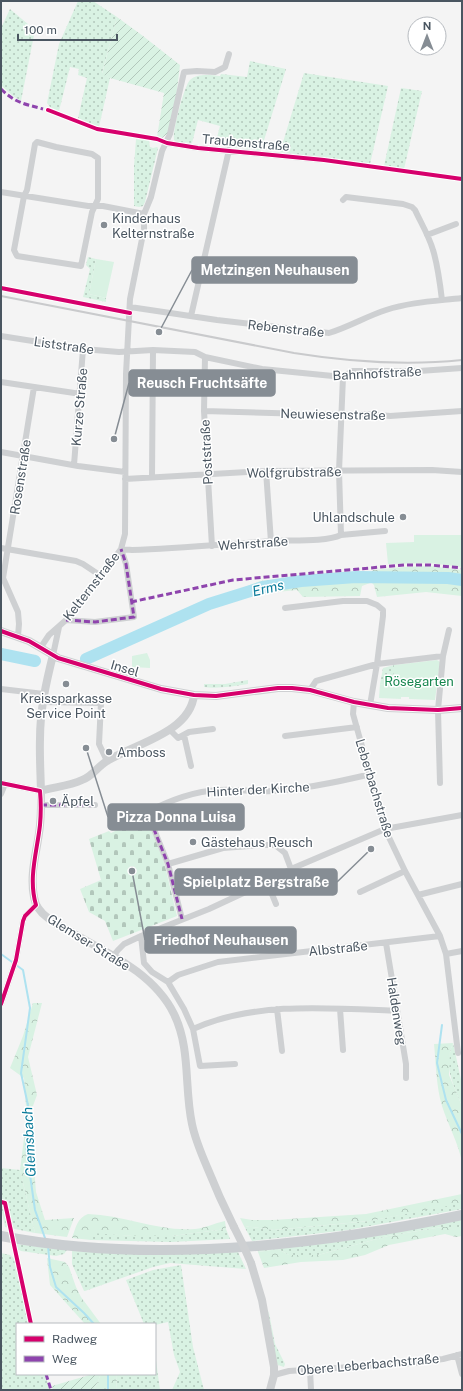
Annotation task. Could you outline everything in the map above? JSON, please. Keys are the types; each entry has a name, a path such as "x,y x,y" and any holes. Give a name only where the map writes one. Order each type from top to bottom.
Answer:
{"main road":[{"path":"1,1236 90,1247 170,1249 279,1244 373,1232 462,1215"}],"street":[{"name":"Kelternstraße","path":"41,647 49,635 66,620 121,549 125,534 127,351 130,299 144,229 144,214 149,206 162,151 170,134 184,72 215,72 225,67 229,54"},
{"path":"37,142 92,154 98,158 98,198 94,206 82,266 17,256 14,250 35,144 37,142"},
{"name":"Traubenstraße","path":"166,143 324,160"},
{"path":"191,316 229,150"},
{"path":"1,192 88,206 103,206 144,214"},
{"path":"342,200 346,197 404,204 412,207 415,210 427,235 435,258 442,300"},
{"path":"427,235 456,224"},
{"name":"Rebenstraße","path":"130,307 330,334 390,308 422,302 462,298"},
{"name":"Liststraße","path":"1,336 83,349 119,352 127,351"},
{"name":"Kurze Straße","path":"74,465 81,394 83,349"},
{"path":"152,477 153,350"},
{"name":"Bahnhofstraße","path":"127,351 153,350 194,352 205,357 262,369 343,377 352,371 419,371 462,368"},
{"name":"Poststraße","path":"205,357 204,411 212,546"},
{"path":"341,535 339,471 343,377"},
{"path":"1,382 81,394"},
{"name":"Rosenstraße","path":"18,636 18,612 3,578 4,549 23,455 34,387"},
{"name":"Neuwiesenstraße","path":"204,411 342,415 368,414 390,416 462,411"},
{"path":"1,452 74,465 125,472"},
{"path":"462,466 462,472"},
{"name":"Wolfgrubstraße","path":"125,479 266,471 432,470 462,472"},
{"path":"266,471 271,542"},
{"name":"Wehrstraße","path":"121,549 132,550 212,546 335,538 341,535 385,531"},
{"path":"4,549 76,561 101,576"},
{"path":"66,620 95,622 134,617 126,564 121,549"},
{"path":"286,608 368,601 377,605 383,610 377,664 370,705"},
{"name":"Kelternstraße","path":"53,655 58,627"},
{"path":"440,783 438,710 443,656 449,630"},
{"name":"Insel","path":"1,631 18,636 41,647 58,658 161,689 194,695 216,696 288,688 310,690 354,702 398,709 438,710 462,708"},
{"name":"Glemser Straße","path":"53,655 43,698 40,738 40,825 33,870 33,892 36,905 48,919 114,955 134,970 161,992 174,1014 180,1027 186,1056 192,1125 219,1198 251,1263 259,1285 265,1313 274,1375"},
{"path":"310,690 316,681 377,664 443,656"},
{"path":"1,689 43,698 101,703 99,744 107,761"},
{"path":"1,794 3,783 40,791 84,780 107,761 170,730 187,714 193,702 194,695"},
{"name":"Leberbachstraße","path":"354,702 353,714 385,828 405,871 440,936 446,954 458,1053"},
{"path":"285,736 357,727"},
{"path":"170,730 178,738 189,732 213,729"},
{"path":"184,735 191,766"},
{"name":"Hinter der Kirche","path":"168,864 147,812 169,801 193,793 219,790 270,791 301,788 330,784 371,774"},
{"path":"41,805 95,805"},
{"path":"114,955 124,944 141,936 209,909 385,828 462,815"},
{"path":"182,919 168,864 223,848 275,845 285,853 291,870"},
{"path":"360,892 405,871"},
{"path":"267,882 276,904"},
{"path":"418,895 462,884"},
{"path":"1,1004 14,963 23,921 25,916 36,905"},
{"path":"141,936 144,963 152,972 168,982 184,1009 193,1029 200,1066 235,1064"},
{"name":"Albstraße","path":"168,982 178,975 218,962 440,936"},
{"name":"Haldenweg","path":"386,943 406,1064 406,1078"},
{"path":"446,954 462,951"},
{"path":"193,1029 204,1024 233,1016 277,1009 304,1007 397,1011"},
{"path":"277,1009 282,1051"},
{"path":"340,1009 343,1050"},
{"path":"460,1355 462,1374"},
{"name":"Obere Leberbachstraße","path":"274,1375 289,1371 413,1363 460,1355"},
{"path":"310,1370 311,1390"},
{"path":"270,1390 274,1375"}],"green space":[{"path":"78,1 93,1 117,17 102,73 110,78 99,127 78,118 87,78 78,75 79,69 70,67 59,111 50,107 47,103 59,44"},
{"path":"10,9 35,30 21,101 1,85 1,28"},
{"path":"117,17 180,65 176,98 168,133 162,138 157,137 164,93 110,78 102,74"},
{"path":"250,61 286,69 261,150 215,145 220,126 198,120 192,143 176,142 174,140 174,136 177,120 182,100 190,80 200,75 220,76 221,74 247,77"},
{"path":"304,73 388,86 370,164 280,152"},
{"path":"401,88 422,91 404,169 384,166"},
{"path":"136,139 149,141 150,147 158,148 145,202 143,206 139,207 134,206"},
{"path":"88,257 96,259 89,294 106,298 106,302 83,297 90,269 86,265"},
{"path":"96,259 114,262 106,298 89,294"},
{"path":"414,535 462,535 462,567 430,563 388,564 386,543 414,542"},
{"path":"429,566 462,570 462,596 426,592 377,597 374,585 372,583 371,573 373,570"},
{"path":"364,571 369,573 370,583 362,586 360,596 303,597 297,590 245,595 240,589 260,581"},
{"path":"147,653 150,660 150,668 132,667 132,656"},
{"name":"Rösegarten","path":"437,660 440,662 435,700 409,699 409,697 401,697 401,699 379,698 380,684 389,687 394,673 394,665"},
{"path":"394,665 394,673 389,687 380,684 383,668"},
{"path":"248,680 248,684 209,688 204,687 204,684 225,684"},
{"path":"146,816 164,862 177,916 113,941 105,921 89,912 80,889 101,880 89,839 109,831 111,833"},
{"path":"33,1003 42,1003 28,1057 37,1095 27,1122 24,1078 10,1068 23,1036"},
{"path":"453,1043 462,1084 462,1106 450,1075 449,1068 450,1052"},
{"path":"453,1043 450,1051 449,1075 462,1106 462,1162 440,1098 437,1083 434,1044"},
{"path":"25,1130 34,1138 33,1155 36,1192 45,1220 74,1218 67,1237 35,1233 20,1170"},
{"path":"1,1168 20,1170 35,1233 5,1227 1,1208"},
{"path":"462,1194 462,1206 458,1204 369,1221 274,1230 244,1226 240,1218 252,1220 273,1220 366,1214"},
{"path":"458,1203 462,1206 462,1209 348,1230 252,1241 244,1226 275,1230 369,1221"},
{"path":"88,1214 115,1217 155,1226 182,1229 195,1229 225,1221 226,1229 172,1236 132,1236 91,1233 91,1240 72,1238 79,1220"},
{"path":"462,1219 462,1225 459,1227 442,1227 388,1236 318,1255 289,1255 278,1249 258,1252 257,1248"},
{"path":"462,1225 462,1236 456,1237 445,1234 389,1245 365,1255 343,1260 301,1262 264,1268 258,1252 278,1249 289,1255 318,1255 388,1236 442,1227 459,1227"},
{"path":"226,1229 230,1239 171,1242 91,1240 91,1232 132,1236 172,1236"},
{"path":"16,1244 67,1250 64,1254 56,1256 21,1251 18,1249"},
{"path":"72,1251 134,1254 238,1252 246,1269 170,1263 153,1267 84,1291 72,1264"},
{"path":"1,1253 10,1255 17,1261 30,1323 16,1323 16,1375 45,1375 50,1390 1,1390"},
{"path":"47,1258 65,1262 69,1267 81,1297 100,1323 84,1323 50,1285"},
{"path":"181,1265 193,1347 204,1390 172,1390 180,1372 174,1355 168,1322 156,1325 156,1323 144,1323 126,1280 153,1270"},
{"path":"268,1311 275,1344 285,1364 284,1367 278,1365 276,1361"},
{"path":"156,1360 160,1390 116,1390 117,1375 156,1375"},
{"path":"90,1375 101,1375 94,1390 53,1390 52,1386"},
{"path":"101,1375 117,1375 116,1390 94,1390"}],"waterway":[{"name":"Erms","path":"86,659 209,604 263,587 301,581 356,577 448,578 462,580"},
{"name":"Erms","path":"1,654 35,661"},
{"name":"Glemsbach","path":"1,954 23,970 30,1008 21,1073 29,1110 26,1147 35,1210 45,1238"},
{"path":"442,1025 437,1063 446,1100 462,1134"},
{"name":"Glemsbach","path":"48,1246 50,1267 56,1287 93,1323"},
{"name":"Glemsbach","path":"108,1375 108,1390"}],"railway":[{"path":"1,296 315,356 357,361 399,363 462,360"}],"marked path":[{"path":"1,89 16,100 43,109"},
{"path":"66,620 95,622 134,617 126,564 121,549"},
{"path":"131,602 233,580 404,565 430,565 462,568"},
{"path":"41,805 95,805"},
{"path":"147,812 168,864 182,919"},
{"path":"46,1375 51,1390"}],"cycle path":[{"path":"48,110 97,129 157,139 167,143 198,148 324,160 462,179"},
{"path":"1,288 130,313"},
{"path":"1,631 29,641 58,658 161,689 194,695 216,696 278,688 292,688 310,690 354,702 388,708 438,710 462,708"},
{"path":"1,783 40,791 41,808 33,875 36,905 25,916 23,921 16,960 1,1004"},
{"path":"1,1202 5,1203 31,1323"}],"place":[{"name":"Kinderhaus Kelternstraße","path":"104,225"},
{"name":"Metzingen Neuhausen","path":"159,332"},
{"name":"Reusch Fruchtsäfte","path":"114,439"},
{"name":"Uhlandschule","path":"403,517"},
{"name":"Kreissparkasse Service Point","path":"66,684"},
{"name":"Pizza Donna Luisa","path":"86,748"},
{"name":"Amboss","path":"109,752"},
{"name":"Äpfel","path":"53,801"},
{"name":"Gästehaus Reusch","path":"193,842"},
{"name":"Spielplatz Bergstraße","path":"371,849"},
{"name":"Friedhof Neuhausen","path":"132,871"}]}
